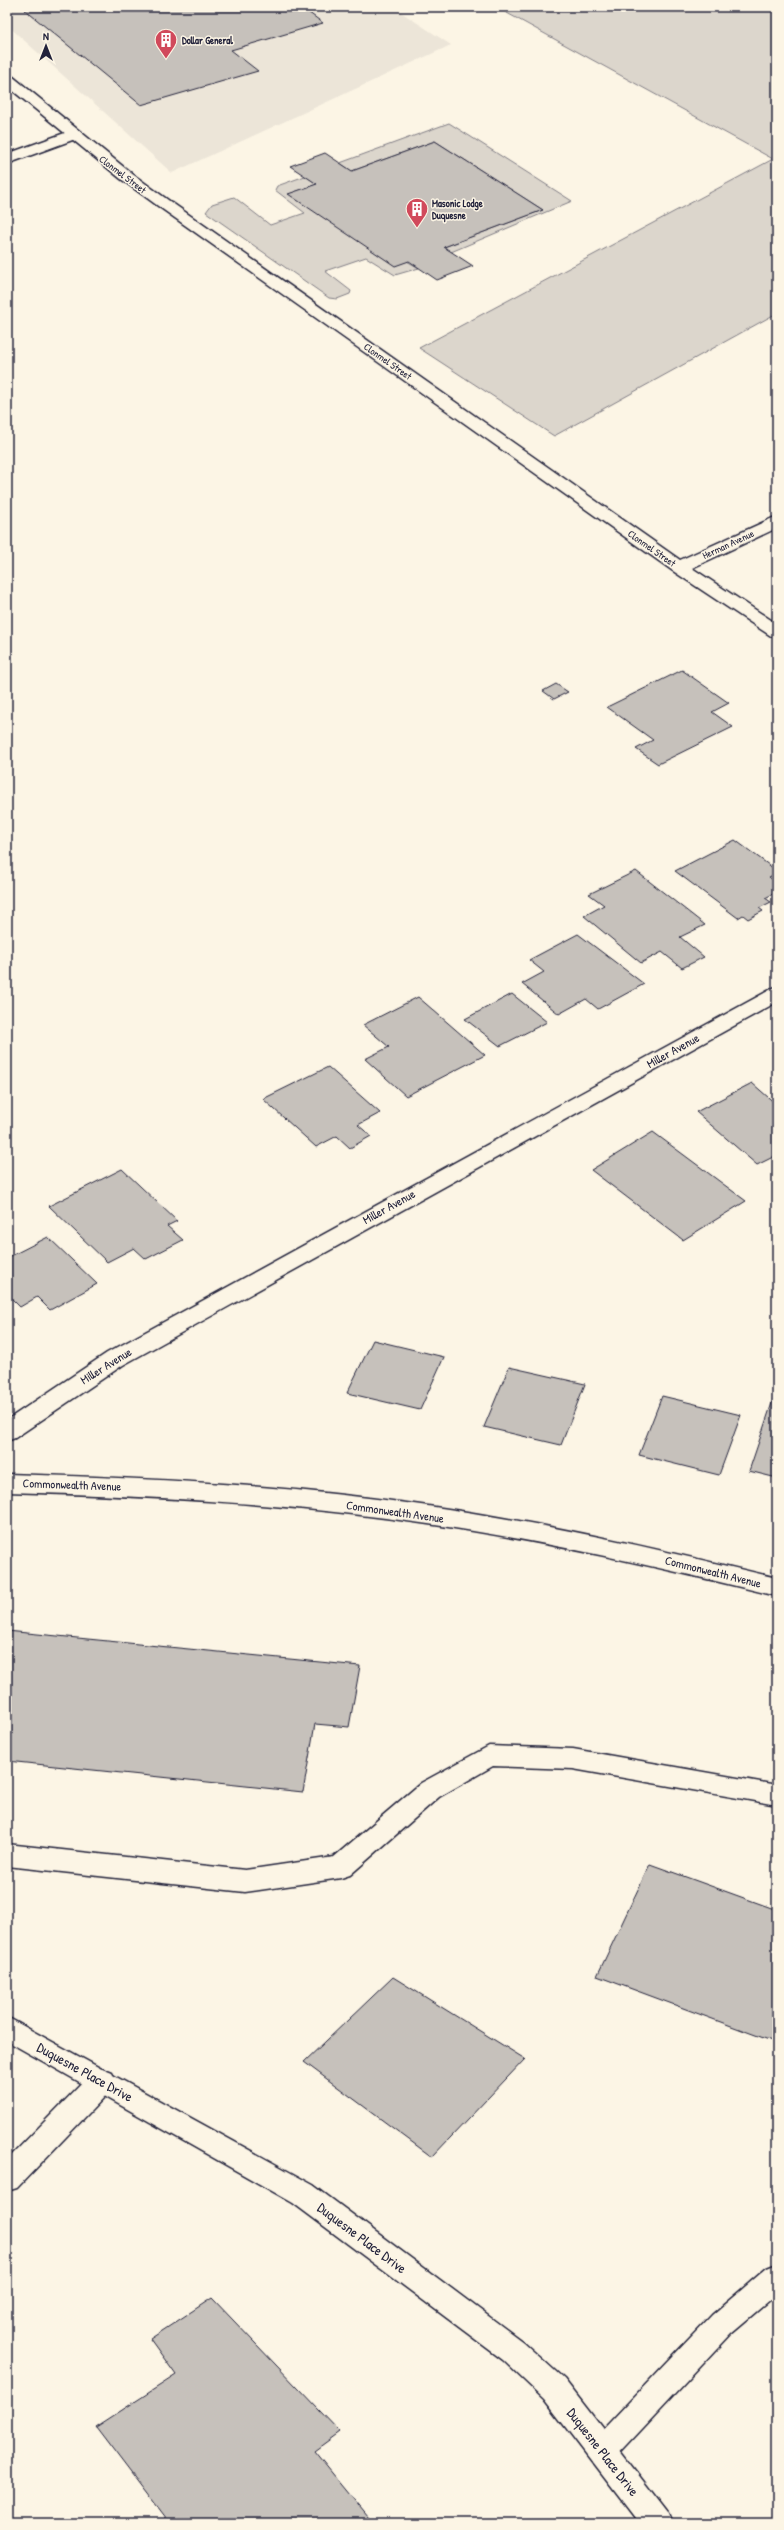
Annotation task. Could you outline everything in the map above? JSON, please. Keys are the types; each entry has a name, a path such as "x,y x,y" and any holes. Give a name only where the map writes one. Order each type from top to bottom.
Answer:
{"street":[{"name":"Clonmel Street","path":"7,79 73,135 163,203 679,567 777,632"},
{"path":"7,159 73,135"},
{"name":"Herman Avenue","path":"679,567 777,521"},
{"name":"Miller Avenue","path":"7,1432 115,1359 777,993"},
{"name":"Commonwealth Avenue","path":"7,1483 99,1485 206,1492 378,1508 505,1528 639,1554 777,1587"},
{"path":"7,1855 245,1880 341,1867 430,1790 489,1756 573,1759 777,1795"},
{"name":"Duquesne Place Drive","path":"7,2028 310,2199 513,2351 554,2389 657,2523"},
{"path":"7,2179 102,2082"},
{"path":"602,2451 722,2324 777,2277"}],"shaded area":[{"path":"7,7 393,7 451,45 172,173 7,25"},
{"path":"496,7 777,7 777,313 554,436 419,348 773,159"},
{"path":"449,123 572,201 451,252 444,247 543,210 435,141 352,171 340,163"},
{"path":"305,176 317,184 289,194 419,268 395,275 366,257 325,271 351,291 350,294 337,299 329,298 206,212 212,204 234,197 270,225 305,213 275,190 277,186"}],"building":[{"name":"Dollar General","path":"36,7 301,7 323,23 231,50 258,71 141,105 25,10"},
{"name":"Masonic Lodge Duquesne","path":"435,141 543,210 444,247 473,266 437,280 409,261 395,266 288,194 317,184 290,166 325,153 352,171"},
{"path":"682,670 729,703 712,712 733,727 658,764 636,749 653,740 607,707"},
{"path":"556,684 568,692 554,699 543,691"},
{"path":"735,840 777,871 777,873 769,877 777,883 777,892 765,898 771,902 759,908 763,911 748,919 743,915 738,918 675,871"},
{"path":"636,871 705,925 680,937 704,957 682,968 662,952 641,963 584,916 604,905 589,894"},
{"path":"578,934 644,984 598,1009 586,999 559,1014 522,984 544,972 529,960"},
{"path":"512,994 547,1022 500,1046 465,1019"},
{"path":"418,997 485,1055 406,1096 365,1059 389,1047 363,1025"},
{"path":"328,1067 380,1113 358,1125 371,1136 350,1148 337,1136 316,1147 263,1099"},
{"path":"752,1083 777,1105 777,1155 757,1165 696,1112"},
{"path":"653,1132 746,1201 683,1240 591,1170"},
{"path":"122,1169 177,1221 167,1226 183,1240 146,1259 134,1248 107,1262 49,1206"},
{"path":"48,1237 97,1284 50,1310 37,1297 20,1307 7,1294 7,1258"},
{"path":"373,1340 444,1357 420,1410 347,1393"},
{"path":"509,1367 585,1384 561,1445 484,1427"},
{"path":"662,1396 741,1415 719,1475 639,1455"},
{"path":"774,1397 777,1398 777,1478 749,1471"},
{"path":"7,1631 360,1666 349,1727 315,1724 303,1792 7,1761"},
{"path":"650,1864 777,1910 777,2043 597,1976"},
{"path":"393,1977 525,2059 432,2157 304,2062"},
{"path":"212,2298 340,2432 314,2451 373,2523 169,2523 96,2427 176,2375 150,2339"}],"place":[{"name":"Dollar General","path":"166,60"},
{"name":"Masonic Lodge Duquesne","path":"417,228"}]}
